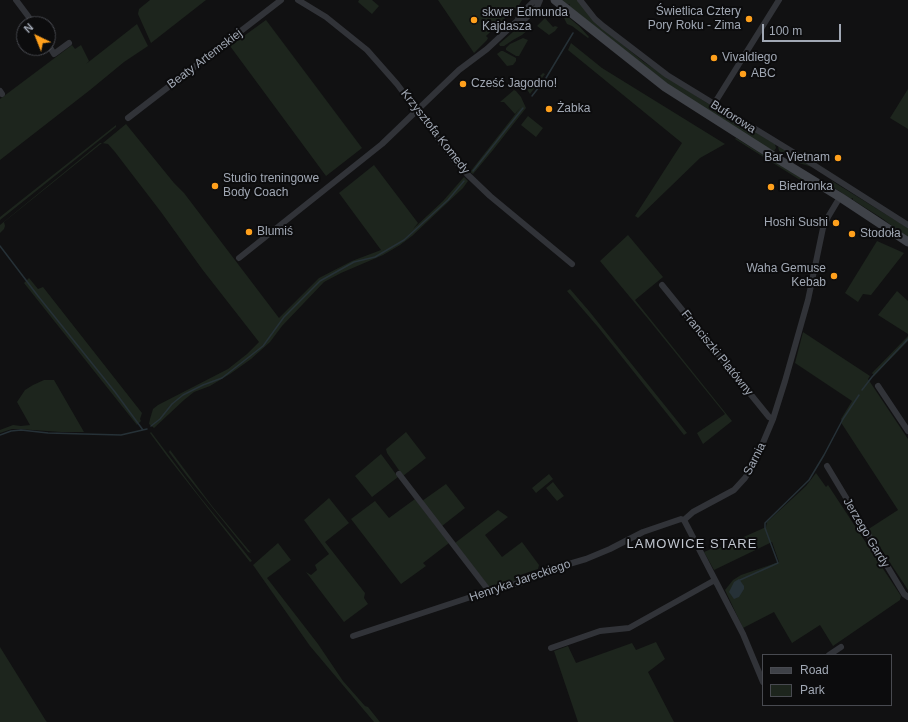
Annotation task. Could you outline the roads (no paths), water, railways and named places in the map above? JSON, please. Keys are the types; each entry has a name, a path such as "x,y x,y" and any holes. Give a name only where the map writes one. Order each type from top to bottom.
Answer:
{"main road":[{"name":"Buforowa","path":"555,0 664,87 840,197 908,242"}],"street":[{"path":"16,0 28,16"},
{"name":"Beaty Artemskiej","path":"128,118 281,0"},
{"name":"Krzysztofa Komedy","path":"298,0 326,17 367,50 395,81 454,160 467,174 490,196 572,264"},
{"path":"239,258 382,144 460,70 491,46 517,21 520,15 533,2 539,0"},
{"name":"Buforowa","path":"580,0 595,19 667,75 806,160 908,225"},
{"path":"714,104 779,0"},
{"path":"56,53 69,43"},
{"name":"Sarnia","path":"684,520 693,512 729,494 738,487 754,464 773,419 808,300 823,228 840,197"},
{"name":"Franciszki Platówny","path":"662,284 769,417 773,419"},
{"path":"878,386 908,431"},
{"name":"Jerzego Gardy","path":"827,466 904,594 908,597"},
{"path":"399,474 490,591"},
{"name":"Henryka Jareckiego","path":"353,636 490,591 526,581 545,571 586,559 610,549 643,532 681,519 684,520"},
{"path":"684,520 743,634 762,680"},
{"path":"552,648 600,631 629,628 716,580"},
{"path":"830,654 841,647"}],"waterway":[{"path":"532,96 546,78 573,33"},
{"path":"473,171 523,108"},
{"path":"151,426 160,419 172,404 183,395 222,378 263,346 284,317 320,281 354,262 375,257 404,240 448,200 464,181"},
{"path":"0,246 115,392 143,430"},
{"path":"862,390 872,377 908,339"},
{"path":"740,580 778,563 765,528 765,523 809,480 843,419 859,395"},
{"path":"0,435 11,431 21,430 48,433 121,435 147,429"}],"place":[{"name":"Świetlica Cztery Pory Roku - Zima","path":"749,19"},
{"name":"skwer Edmunda Kajdasza","path":"474,20"},
{"name":"Vivaldiego","path":"714,58"},
{"name":"ABC","path":"743,74"},
{"name":"Cześć Jagodno!","path":"463,84"},
{"name":"Żabka","path":"549,109"},
{"name":"Bar Vietnam","path":"838,158"},
{"name":"Studio treningowe Body Coach","path":"215,186"},
{"name":"Biedronka","path":"771,187"},
{"name":"Hoshi Sushi","path":"836,223"},
{"name":"Blumiś","path":"249,232"},
{"name":"Stodoła","path":"852,234"},
{"name":"Waha Gemuse Kebab","path":"834,276"}],"district":[{"name":"LAMOWICE STARE","path":"692,544"}]}
